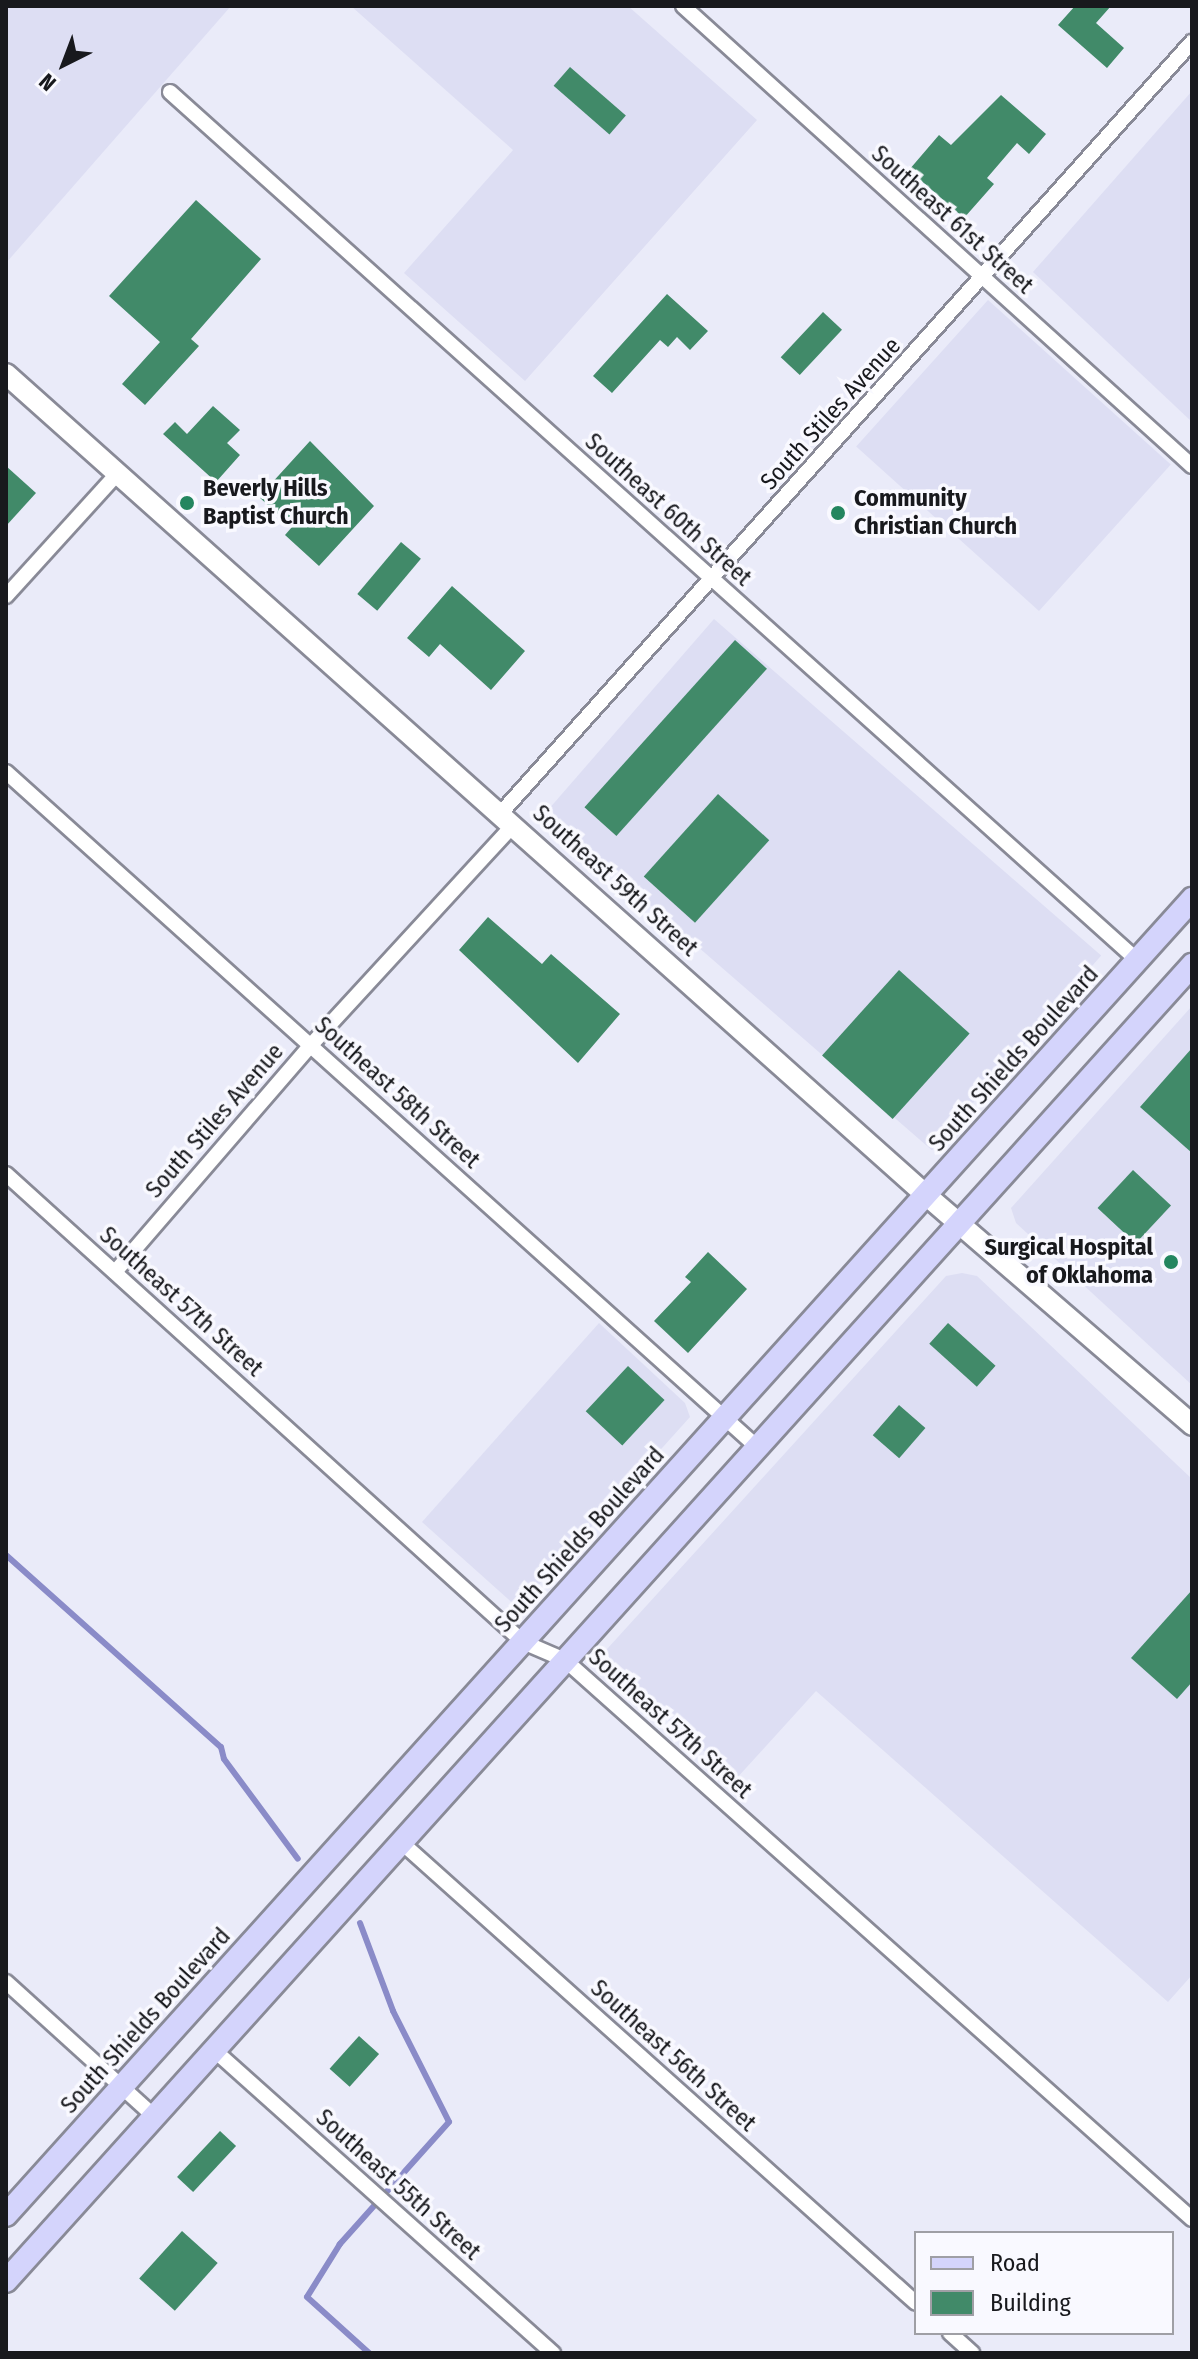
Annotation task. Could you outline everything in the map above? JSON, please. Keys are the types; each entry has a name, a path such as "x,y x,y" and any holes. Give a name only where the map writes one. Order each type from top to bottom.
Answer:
{"main road":[{"name":"Southeast 59th Street","path":"6,374 926,1195 961,1222 1192,1425"},
{"name":"South Shields Boulevard","path":"6,2215 1192,899"},
{"path":"6,2281 1192,965"}],"street":[{"name":"Southeast 61st Street","path":"683,6 1192,466"},
{"name":"South Stiles Avenue","path":"115,1272 713,580 1192,42"},
{"name":"Southeast 60th Street","path":"170,92 1137,960"},
{"path":"6,596 118,473"},
{"name":"Southeast 58th Street","path":"6,772 758,1448"},
{"name":"Southeast 57th Street","path":"6,1174 523,1642 565,1660 1192,2219"},
{"name":"Southeast 56th Street","path":"401,1842 914,2301"},
{"path":"6,1982 154,2116"},
{"name":"Southeast 55th Street","path":"214,2050 553,2353"},
{"path":"952,2335 972,2353"}],"shaded area":[{"path":"6,6 231,6 6,263"},
{"path":"351,6 628,6 757,120 525,381 404,273 513,150"},
{"path":"1192,91 1192,422 1033,272"},
{"path":"988,300 1171,465 1039,611 856,446"},
{"path":"714,619 1101,956 932,1150 545,814"},
{"path":"1192,1006 1192,1385 1016,1223 1011,1208"},
{"path":"962,1273 977,1276 1192,1479 1192,1975 1168,2002 816,1691 736,1779 598,1659 946,1276"},
{"path":"599,1323 685,1403 690,1417 518,1608 422,1522"}],"building":[{"path":"1075,6 1111,6 1096,23 1124,48 1107,68 1058,25"},
{"path":"570,67 626,116 609,134 554,86"},
{"path":"1001,95 1046,134 1029,154 1017,143 987,178 994,184 964,218 909,170 939,135 951,145"},
{"path":"196,200 261,259 191,339 199,346 145,405 122,384 160,342 109,296"},
{"path":"667,294 708,331 690,350 677,337 668,347 660,340 612,393 593,376"},
{"path":"823,312 842,330 800,375 781,357"},
{"path":"213,406 240,430 227,443 240,455 216,482 163,434 175,422 187,434"},
{"path":"310,441 374,506 319,566 285,535 292,527 259,497"},
{"path":"6,466 36,493 6,526"},
{"path":"401,542 421,559 377,611 357,594"},
{"path":"452,586 525,651 491,690 440,644 429,657 407,638"},
{"path":"735,640 767,669 616,836 584,807"},
{"path":"718,794 769,840 695,923 644,876"},
{"path":"488,917 542,964 551,954 620,1014 578,1063 459,950"},
{"path":"899,970 970,1034 893,1119 822,1055"},
{"path":"1192,1048 1192,1153 1140,1107"},
{"path":"1133,1170 1171,1205 1136,1243 1098,1208"},
{"path":"708,1252 747,1289 688,1353 654,1321 691,1282 685,1277"},
{"path":"948,1323 996,1366 977,1387 929,1344"},
{"path":"628,1366 665,1400 622,1445 586,1411"},
{"path":"899,1405 925,1428 899,1458 873,1435"},
{"path":"1192,1590 1192,1682 1177,1699 1131,1658"},
{"path":"359,2036 379,2054 350,2087 330,2069"},
{"path":"220,2131 236,2146 193,2192 177,2177"},
{"path":"182,2231 218,2263 175,2311 139,2279"}],"waterway":[{"path":"6,1555 221,1747 224,1759 298,1859"},
{"path":"360,1923 393,2011 449,2122 340,2244 307,2297 369,2353"}],"place":[{"name":"Beverly Hills Baptist Church","path":"187,503"},
{"name":"Community Christian Church","path":"838,513"},
{"name":"Surgical Hospital of Oklahoma","path":"1171,1262"}]}
